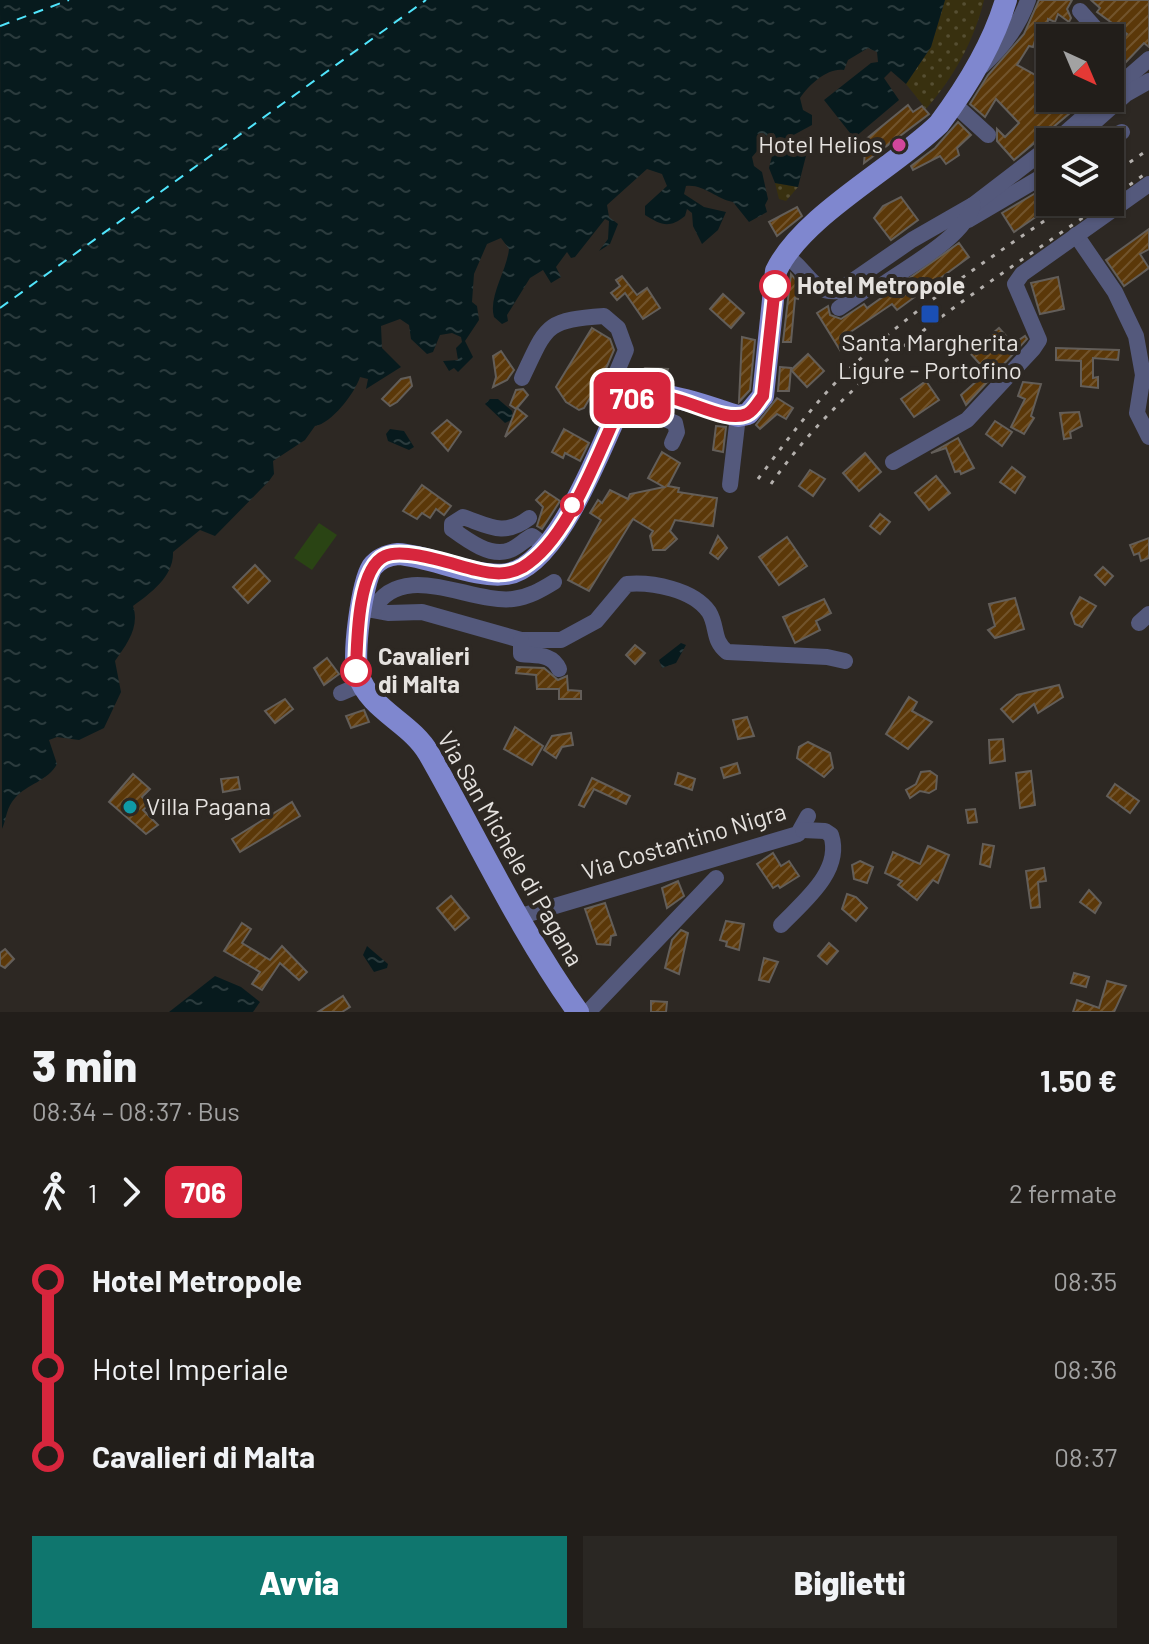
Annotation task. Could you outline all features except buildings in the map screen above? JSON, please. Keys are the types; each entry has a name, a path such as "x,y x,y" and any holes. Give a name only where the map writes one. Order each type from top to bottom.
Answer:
{"main road":[{"path":"362,684 356,671 366,602 374,564 385,556 409,555 507,574 522,568 547,547 626,403 655,395 738,416 748,414 763,396 776,271 784,255 815,224 920,142 954,104 1000,18 1006,0"},
{"name":"Via San Michele di Pagana","path":"362,684 365,691 429,754 518,917 578,1012"}],"street":[{"path":"974,69 983,65 1001,47 1023,16 1028,0"},
{"path":"1080,11 1092,24"},
{"path":"1124,81 1149,59"},
{"path":"1088,128 1126,94 1149,81"},
{"path":"954,104 988,135"},
{"path":"1070,128 1089,112"},
{"path":"839,308 870,287 878,288 1036,157"},
{"path":"784,255 796,261 815,286 828,293 838,291 912,240 1036,179"},
{"path":"893,462 967,420 1033,349 1039,340 1037,331 1015,284 1042,256 1149,184"},
{"path":"1076,235 1115,292 1136,336 1143,375 1137,413 1149,437"},
{"path":"522,378 544,332 551,326 574,318 604,316 618,328 626,350 607,395 675,423 672,443"},
{"path":"730,485 738,416"},
{"path":"529,518 507,530 496,530 463,517 452,524 452,529 488,550 508,552 532,536 547,547"},
{"path":"366,602 400,588 443,587 492,599 513,599 533,594 554,582"},
{"path":"366,602 388,613 422,612 521,640 569,638 596,621 627,584 661,585 700,603 711,618 717,643 727,652 827,657 845,661"},
{"path":"521,640 521,654 549,657 556,660 559,669"},
{"path":"341,693 362,684"},
{"name":"Via Costantino Nigra","path":"518,917 806,823 831,835 833,854 820,883 781,925"},
{"path":"588,1012 716,878"}],"green space":[{"path":"319,523 337,535 312,570 294,558"}],"sand":[{"path":"945,0 984,0 962,58 926,109 906,84 931,47"},
{"path":"775,183 798,187 786,201 779,199"}],"water":[{"path":"0,0 945,0 931,47 906,84 891,71 884,78 899,100 854,138 824,100 871,63 878,62 877,52 868,48 848,60 844,70 826,74 804,93 800,98 803,110 812,115 812,125 788,138 784,145 789,153 799,152 804,144 808,148 798,187 775,183 769,168 772,156 768,151 758,150 752,157 754,166 762,172 768,199 765,205 767,212 749,222 733,202 699,187 686,186 684,194 704,207 726,212 718,230 702,244 693,226 692,213 687,209 685,216 670,224 660,223 645,215 645,206 667,186 662,174 647,169 607,205 609,217 618,224 610,244 599,251 608,239 609,221 605,219 575,257 571,258 567,252 556,267 561,277 551,283 543,270 530,278 507,315 508,321 502,324 494,317 493,309 509,249 501,238 487,244 474,274 472,302 477,306 479,320 465,341 473,357 458,372 454,368 449,371 443,361 458,360 456,348 462,342 461,337 452,333 440,335 433,352 427,354 411,339 409,325 400,319 381,326 382,348 401,367 366,389 368,379 360,377 335,414 315,426 305,440 273,461 274,474 269,481 215,536 200,530 173,552 166,576 133,606 134,628 115,661 121,692 104,728 79,740 57,737 49,740 57,764 48,775 15,798 2,829"},
{"path":"490,399 498,399 512,411 513,419 505,423 485,404"},
{"path":"390,429 404,431 414,447 409,450 388,441 386,434"},
{"path":"681,643 686,645 676,663 662,668 659,660"},
{"path":"367,946 388,964 387,968 374,972 363,955"},
{"path":"215,976 241,987 260,1002 253,1012 169,1012"}],"ferry route":[{"path":"0,26 69,0"},
{"path":"0,308 426,0"}],"railway":[{"path":"1124,166 1149,149"},
{"path":"1124,189 1149,171"},
{"path":"758,479 817,403 866,354 952,285 1052,216"},
{"path":"771,484 805,440 842,400 883,364 969,296 1085,216"}],"bus line":[{"name":"706","path":"356,671 365,587 374,564 385,556 409,555 490,573 507,574 522,568 554,538 618,411 630,399 655,395 738,416 748,414 755,408 763,396 775,286"}],"place":[{"name":"Hotel Helios","path":"899,145"},
{"name":"Hotel Metropole","path":"775,286"},
{"name":"Santa Margherita Ligure - Portofino","path":"930,314"},
{"name":"Cavalieri di Malta","path":"356,671"},
{"name":"Villa Pagana","path":"130,807"}]}
